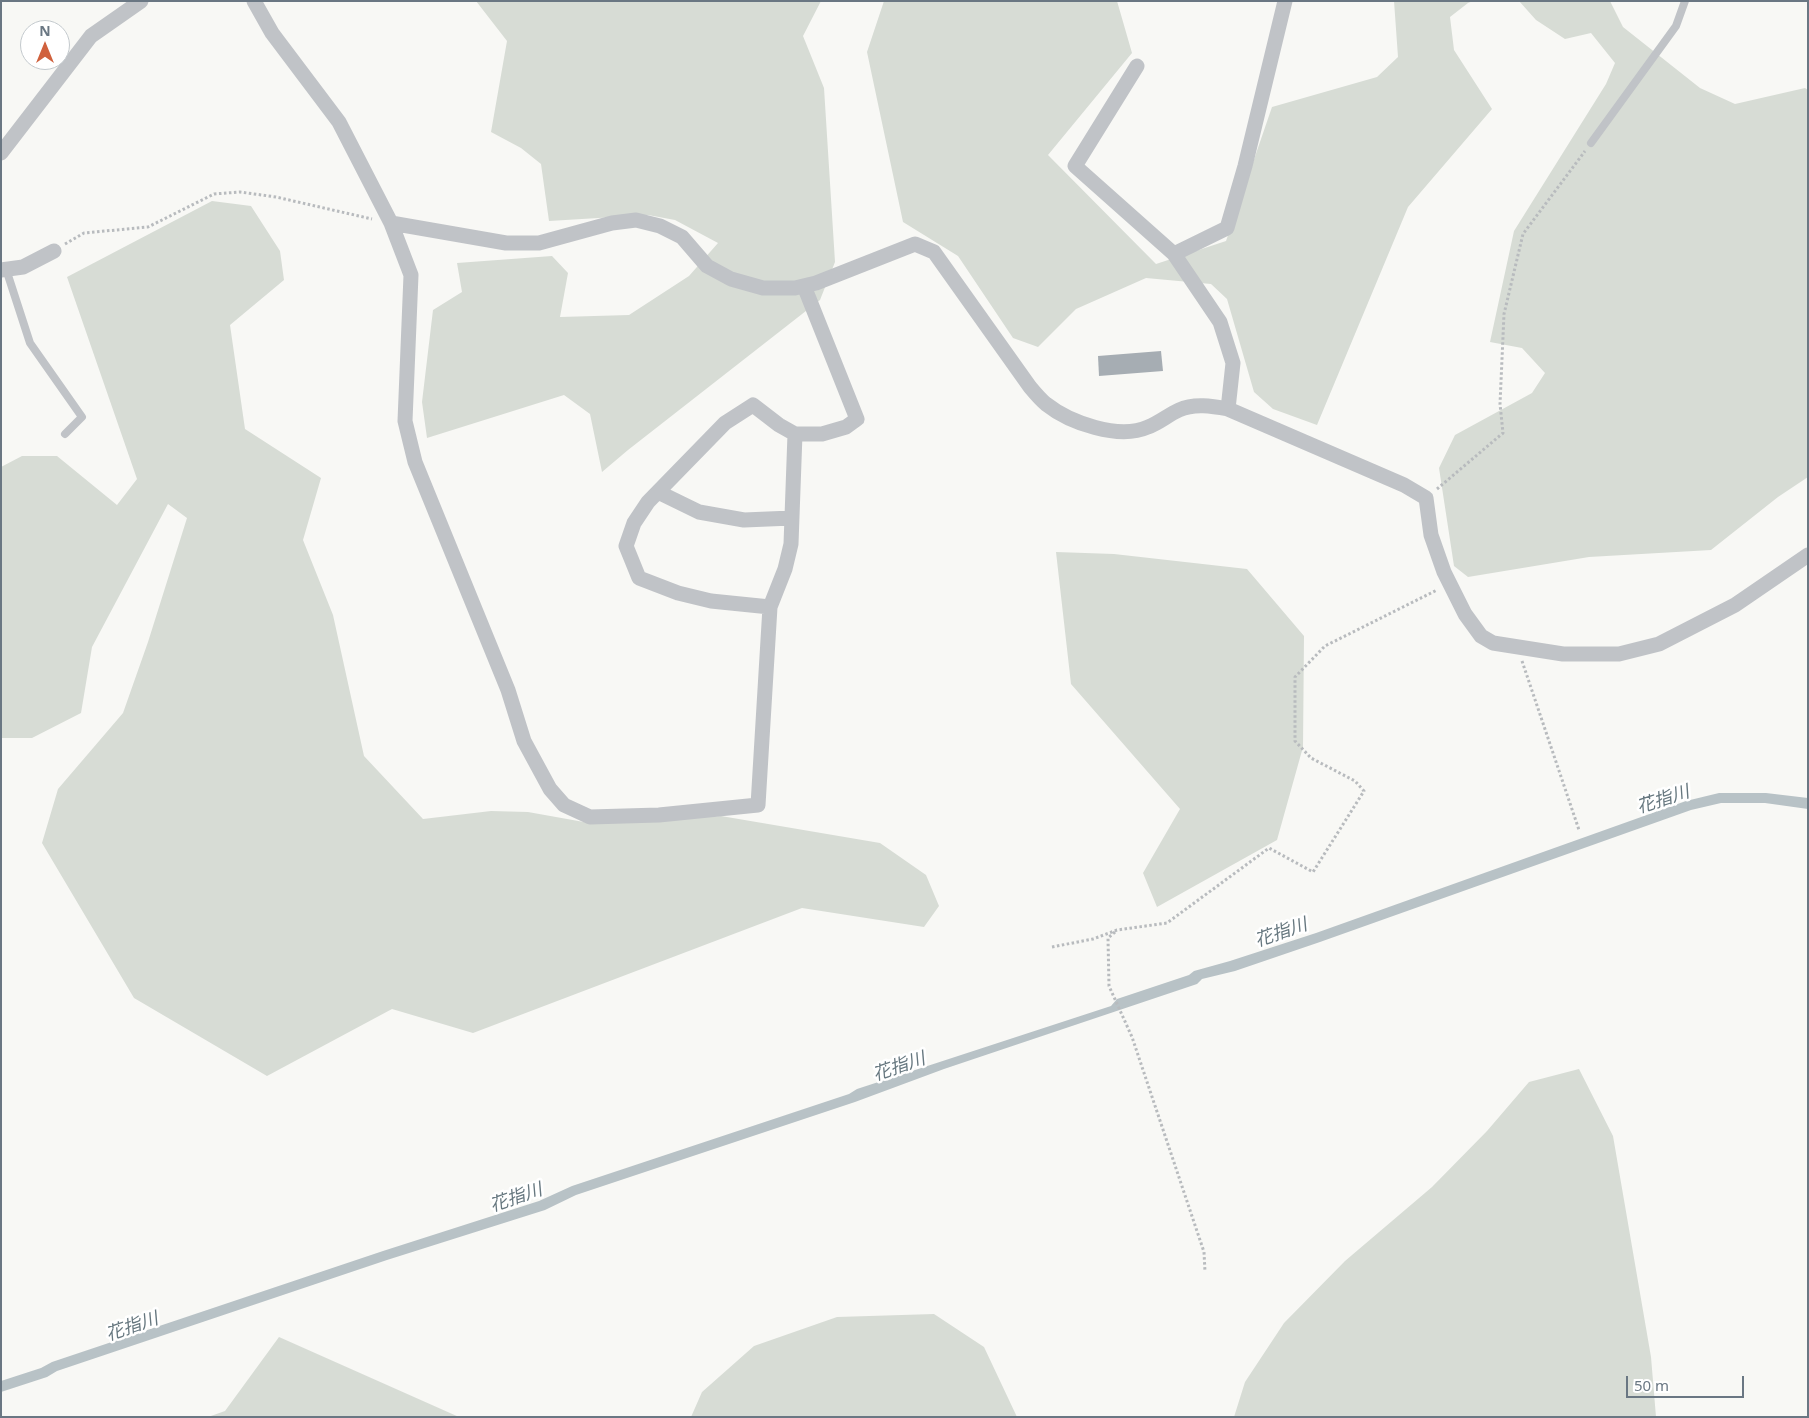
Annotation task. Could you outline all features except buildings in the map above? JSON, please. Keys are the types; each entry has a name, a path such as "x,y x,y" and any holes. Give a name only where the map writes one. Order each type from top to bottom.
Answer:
{"street":[{"path":"1,153 91,36 141,1"},
{"path":"254,1 272,33 339,122 390,223 411,275 405,421 415,462 508,690 524,741 550,789 564,805 590,817 659,815 758,805 770,607 785,569 789,553 795,434"},
{"path":"1174,254 1227,228 1246,166 1285,1"},
{"path":"1137,66 1075,166 1174,254 1220,322 1233,363 1228,409"},
{"path":"390,223 506,243 539,243 612,223 636,220 660,226 682,237 707,266 730,279 763,288 795,288 816,283 916,244 934,252 1030,387 1046,404 1068,416 1099,428 1128,433 1148,427 1181,409 1206,404 1228,409 1404,485 1426,498 1431,535 1450,585 1465,614 1481,636 1494,643 1564,654 1619,654 1659,644 1735,605 1808,555"},
{"path":"4,270 23,266 54,251"},
{"path":"770,607 711,601 678,593 639,578 626,546 634,523 648,502 726,423 753,405 795,434 822,434 846,427 857,419 804,286"},
{"path":"658,492 699,512 744,520 792,518"}],"lane":[{"path":"1591,143 1676,26 1685,1"},
{"path":"4,270 30,343 82,418 65,434"}],"path":[{"path":"1426,498 1503,433 1500,404 1504,314 1523,234 1591,143"},
{"path":"54,251 84,233 148,227 214,194 240,192 276,196 390,223"},
{"path":"1052,947 1093,939 1117,930 1167,923 1269,848 1313,872 1364,791 1355,781 1311,758 1295,741 1295,677 1325,646 1433,591 1450,585"},
{"path":"1516,646 1579,830"},
{"path":"1117,930 1108,938 1110,986 1132,1037 1204,1252 1205,1272"}],"shaded area":[{"path":"476,1 821,1 803,36 824,88 835,262 820,300 602,472 590,414 564,395 427,438 422,402 433,310 462,292 457,263 552,256 568,273 560,317 629,315 689,276 718,243 675,220 648,215 549,221 541,164 521,148 491,132 507,41"},
{"path":"884,1 1117,1 1132,53 1048,155 1156,264 1226,241 1272,107 1377,77 1398,57 1394,1 1473,1 1450,17 1454,50 1492,109 1408,207 1317,425 1273,409 1254,392 1227,299 1211,284 1146,278 1076,309 1038,347 1013,338 958,256 903,222 867,52"},
{"path":"1519,1 1610,1 1623,27 1700,88 1735,104 1805,88 1808,90 1808,477 1778,497 1711,550 1589,557 1468,577 1454,566 1439,468 1455,435 1532,393 1545,373 1522,348 1490,342 1514,231 1606,84 1615,63 1591,33 1565,39 1536,20"},
{"path":"212,201 251,206 280,251 284,280 230,325 245,429 321,478 303,540 333,615 364,756 423,819 491,811 528,812 595,824 721,816 880,843 926,875 939,906 924,927 802,908 473,1033 392,1009 267,1076 134,998 42,843 58,789 123,713 148,642 187,518 168,504 92,647 81,713 32,738 1,738 1,467 22,456 57,456 117,505 137,479 67,277"},
{"path":"1056,552 1114,554 1247,569 1304,636 1303,747 1277,840 1157,907 1143,873 1180,809 1071,684"},
{"name":"花指川","path":"1719,793 1766,793 1808,798 1808,809 1765,803 1721,803 1691,810 1320,942 1235,971 1202,979 1197,984 944,1069 855,1102 576,1195 545,1210 387,1260 57,1371 47,1377 1,1392 1,1381 41,1368 52,1362 539,1201 572,1186 849,1094 857,1089 1111,1006 1117,999 1189,975 1194,971 1316,933 1686,801"},
{"path":"1579,1069 1613,1136 1651,1357 1656,1417 1234,1417 1245,1382 1284,1323 1345,1261 1432,1187 1487,1131 1529,1082"},
{"path":"934,1314 984,1347 1017,1417 691,1417 702,1392 754,1346 837,1317"},
{"path":"279,1337 459,1417 208,1417 225,1411"}]}
